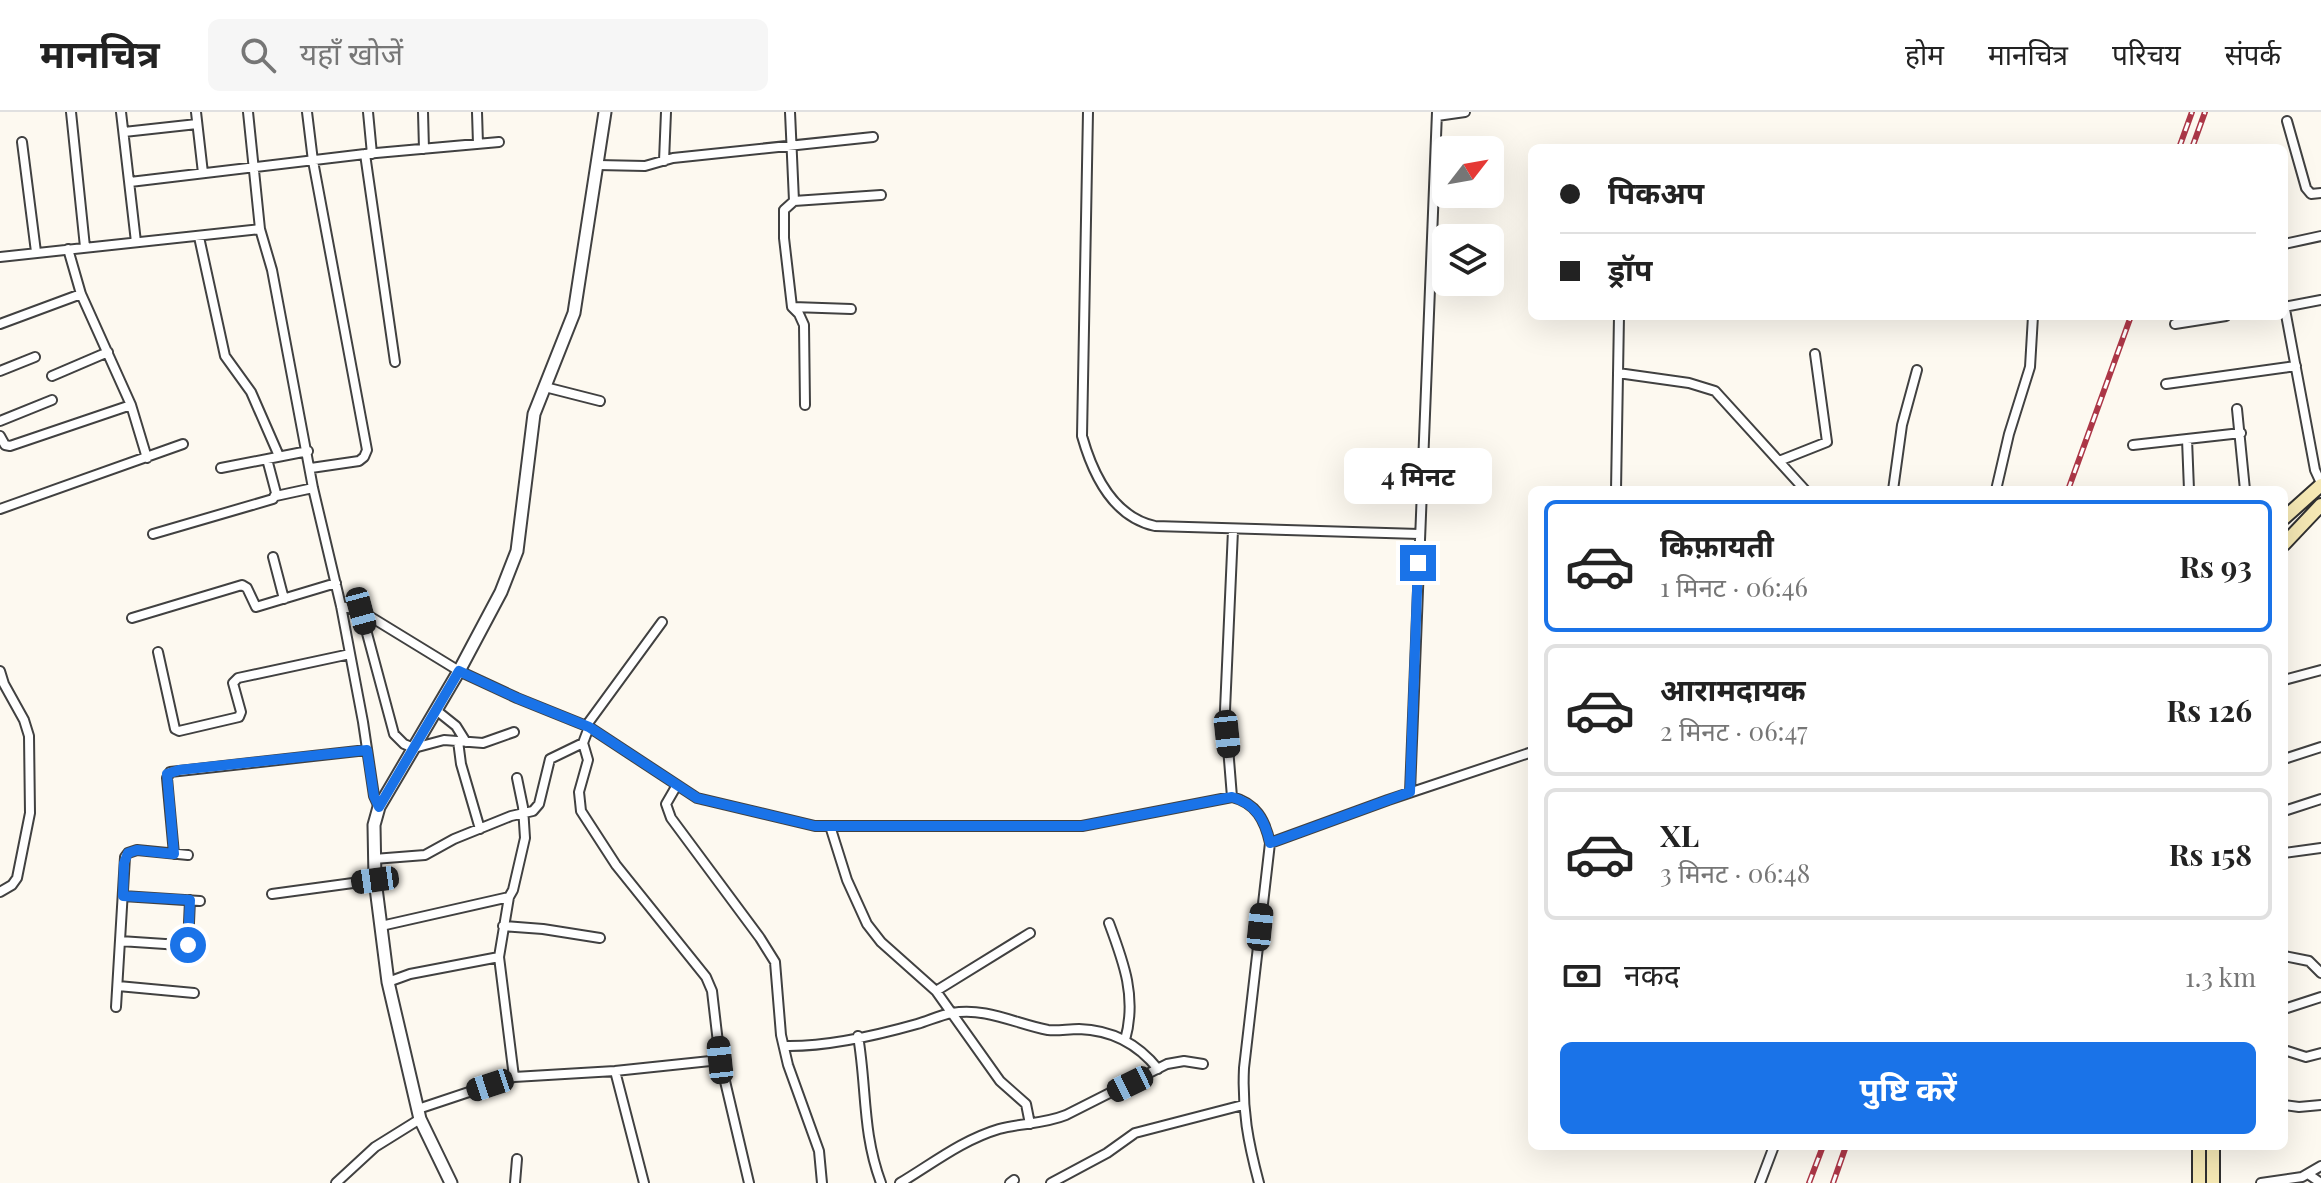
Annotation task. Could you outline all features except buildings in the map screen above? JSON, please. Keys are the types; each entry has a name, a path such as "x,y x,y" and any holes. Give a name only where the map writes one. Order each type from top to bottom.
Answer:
{"main road":[{"path":"2288,514 2321,484"},
{"path":"2288,540 2321,505"},
{"path":"2199,1150 2199,1183"},
{"path":"2213,1150 2213,1183"}],"street":[{"path":"71,112 85,247"},
{"path":"121,112 136,242"},
{"path":"196,112 203,173"},
{"path":"248,112 260,229 272,270 285,351 341,606 374,796 379,807"},
{"path":"307,112 313,161 367,450 359,461 311,468"},
{"path":"368,112 369,154 395,362"},
{"path":"423,112 424,149"},
{"path":"477,112 478,144"},
{"path":"451,1183 419,1114 388,982 375,880 374,825 379,807 459,671 501,592 517,551 534,414 574,313 605,112"},
{"path":"664,161 666,112"},
{"path":"790,112 794,201"},
{"path":"1088,112 1082,436 1087,454 1113,501 1126,515 1155,526 1419,534"},
{"path":"1410,792 1437,114 1465,112"},
{"path":"2287,121 2306,188 2311,194 2321,193"},
{"path":"124,132 197,124"},
{"path":"598,165 645,166 793,144 873,137"},
{"path":"22,142 36,252"},
{"path":"130,182 499,142"},
{"path":"805,405 804,325 792,307 784,210 794,201 881,195"},
{"path":"0,257 260,229"},
{"path":"2288,243 2321,236"},
{"path":"199,237 225,356 251,392 279,456"},
{"path":"68,249 81,294 131,405 147,458"},
{"path":"0,324 81,294"},
{"path":"2288,305 2321,300"},
{"path":"792,307 851,309"},
{"path":"1616,486 1619,320"},
{"path":"1997,486 2030,367 2033,320"},
{"path":"2175,324 2197,320"},
{"path":"2287,320 2315,470 2321,484"},
{"path":"52,376 108,352"},
{"path":"1779,461 1827,442 1815,354"},
{"path":"0,371 35,357"},
{"path":"2166,384 2296,366"},
{"path":"1894,486 1902,425 1917,370"},
{"path":"1618,373 1689,383 1715,391 1801,486"},
{"path":"545,387 600,401"},
{"path":"0,421 52,400"},
{"path":"0,436 5,445 10,446 131,405"},
{"path":"2237,409 2245,486"},
{"path":"2133,445 2241,433"},
{"path":"2187,439 2189,486"},
{"path":"0,509 183,444"},
{"path":"221,468 308,451"},
{"path":"267,459 276,496"},
{"path":"153,534 276,496 313,488"},
{"path":"1232,797 1225,710 1233,530"},
{"path":"273,557 284,599"},
{"path":"132,618 242,585 247,588 255,606 336,583"},
{"path":"341,606 361,611 459,671 590,728 705,801 815,826 1082,826 1232,797 1252,806 1262,817 1270,843 1244,1068 1243,1105 1247,1139 1259,1183"},
{"path":"361,611 394,734 404,744 414,748 444,740 483,743 514,732"},
{"path":"374,859 425,855 454,839 533,811 539,804 550,759 583,743 662,622"},
{"path":"158,652 175,729 179,731 239,717 241,712 233,683 238,678 350,654"},
{"path":"2288,679 2321,670"},
{"path":"0,671 29,736 30,813 17,878 0,892"},
{"path":"436,710 456,726 462,742 461,764 480,829"},
{"path":"583,743 588,760 579,792 581,811 616,865 706,977 712,991 720,1060 749,1183"},
{"path":"2288,758 2321,747"},
{"path":"174,854 167,778 170,772 367,750"},
{"path":"1270,843 1528,753"},
{"path":"514,1077 499,957 509,897 525,838 517,778"},
{"path":"675,784 666,804 671,818 775,962 781,1035 788,1065 819,1151 822,1183"},
{"path":"2288,810 2321,799"},
{"path":"830,826 847,880 867,924 881,942 936,991 1000,1081 1026,1104 1030,1124"},
{"path":"2288,852 2321,848"},
{"path":"116,1007 124,863 128,853 137,850 188,855"},
{"path":"272,894 375,880"},
{"path":"120,941 192,946 195,900 123,896"},
{"path":"381,926 509,897"},
{"path":"1109,923 1129,983 1131,1009 1125,1040"},
{"path":"503,926 600,938"},
{"path":"936,991 1030,933"},
{"path":"388,982 410,974 499,957"},
{"path":"2288,957 2309,961 2321,973"},
{"path":"118,986 194,993"},
{"path":"2288,1008 2321,997"},
{"path":"784,1046 829,1044 915,1025 952,1013 984,1013 1048,1030 1081,1029 1125,1040 1145,1053 1158,1069"},
{"path":"858,1036 865,1075 868,1142 881,1183"},
{"path":"2288,1051 2306,1057 2321,1053"},
{"path":"336,1183 375,1147 419,1114 514,1077 720,1060"},
{"path":"900,1183 979,1137 1000,1129 1051,1121 1175,1062 1203,1064"},
{"path":"615,1071 644,1183"},
{"path":"1051,1183 1107,1153 1135,1133 1243,1105"},
{"path":"2288,1106 2321,1105"},
{"path":"1760,1183 1772,1150"},
{"path":"515,1183 517,1159"},
{"path":"2261,1183 2295,1179 2321,1166"},
{"path":"2308,1174 2321,1183"}],"railway":[{"path":"2180,144 2192,112"},
{"path":"2193,144 2205,112"},
{"path":"2069,486 2130,320"},
{"path":"1809,1183 1821,1150"},
{"path":"1833,1183 1845,1150"}],"route":[{"path":"188,945 190,900 123,896 124,863 128,853 137,850 174,854 167,774 179,770 367,750 374,796 379,807 459,671 589,727 697,798 815,826 1082,826 1232,797 1252,806 1262,817 1270,843 1410,792 1418,563"}]}
